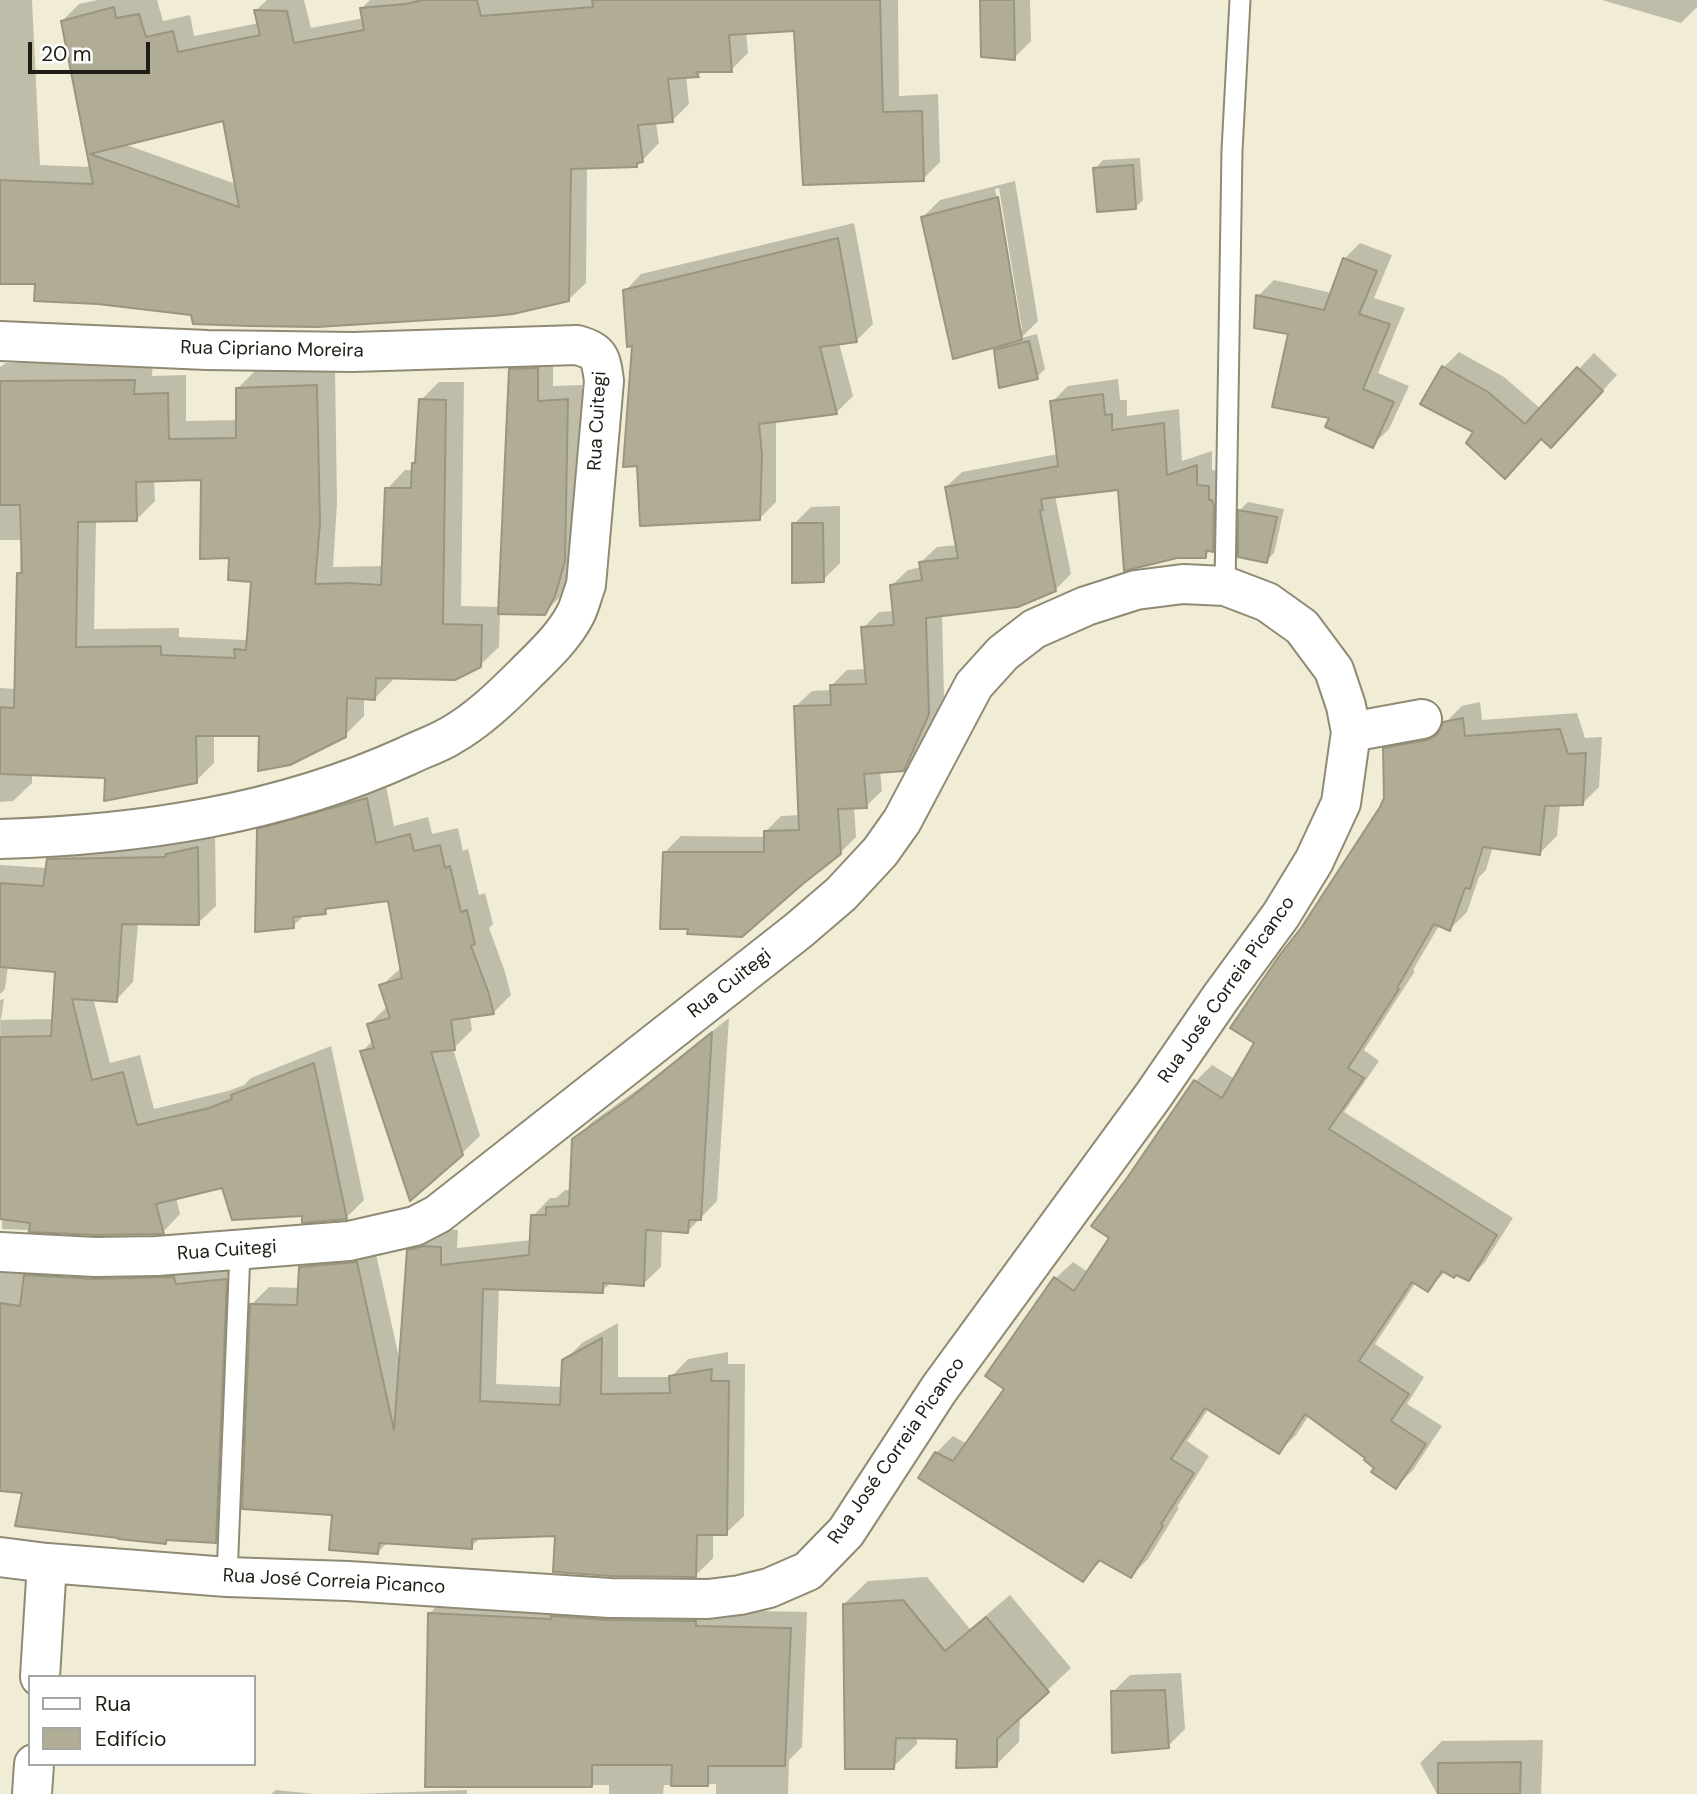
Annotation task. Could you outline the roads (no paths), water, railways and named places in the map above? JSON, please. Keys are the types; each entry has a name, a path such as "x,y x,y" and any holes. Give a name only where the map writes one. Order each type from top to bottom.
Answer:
{"street":[{"name":"Rua Cipriano Moreira","path":"0,341 207,350 353,352 544,346"},
{"name":"Rua Cuitegi","path":"0,839 51,838 154,828 307,795 373,772 452,735 503,696 553,646 575,615 586,585 604,381 601,361 592,349 577,345 544,346"},
{"name":"Rua Cuitegi","path":"0,1252 95,1257 240,1251 385,1235 415,1226 438,1214 841,894 880,852 902,821 974,685 1003,653 1034,629 1086,606 1136,590 1183,584 1225,586 1267,602 1302,627 1334,670"},
{"name":"Rua José Correia Picanco","path":"0,1557 227,1577 348,1581 610,1598 708,1599 740,1595 769,1588 808,1571 846,1532 939,1390 1153,1096 1281,915 1314,861 1341,803 1351,732 1334,670"},
{"path":"1351,732 1422,719"},
{"path":"40,1675 47,1563"},
{"path":"32,1794 34,1766"}],"lane":[{"path":"1225,586 1232,151 1240,0"},
{"path":"227,1577 240,1251"}]}
